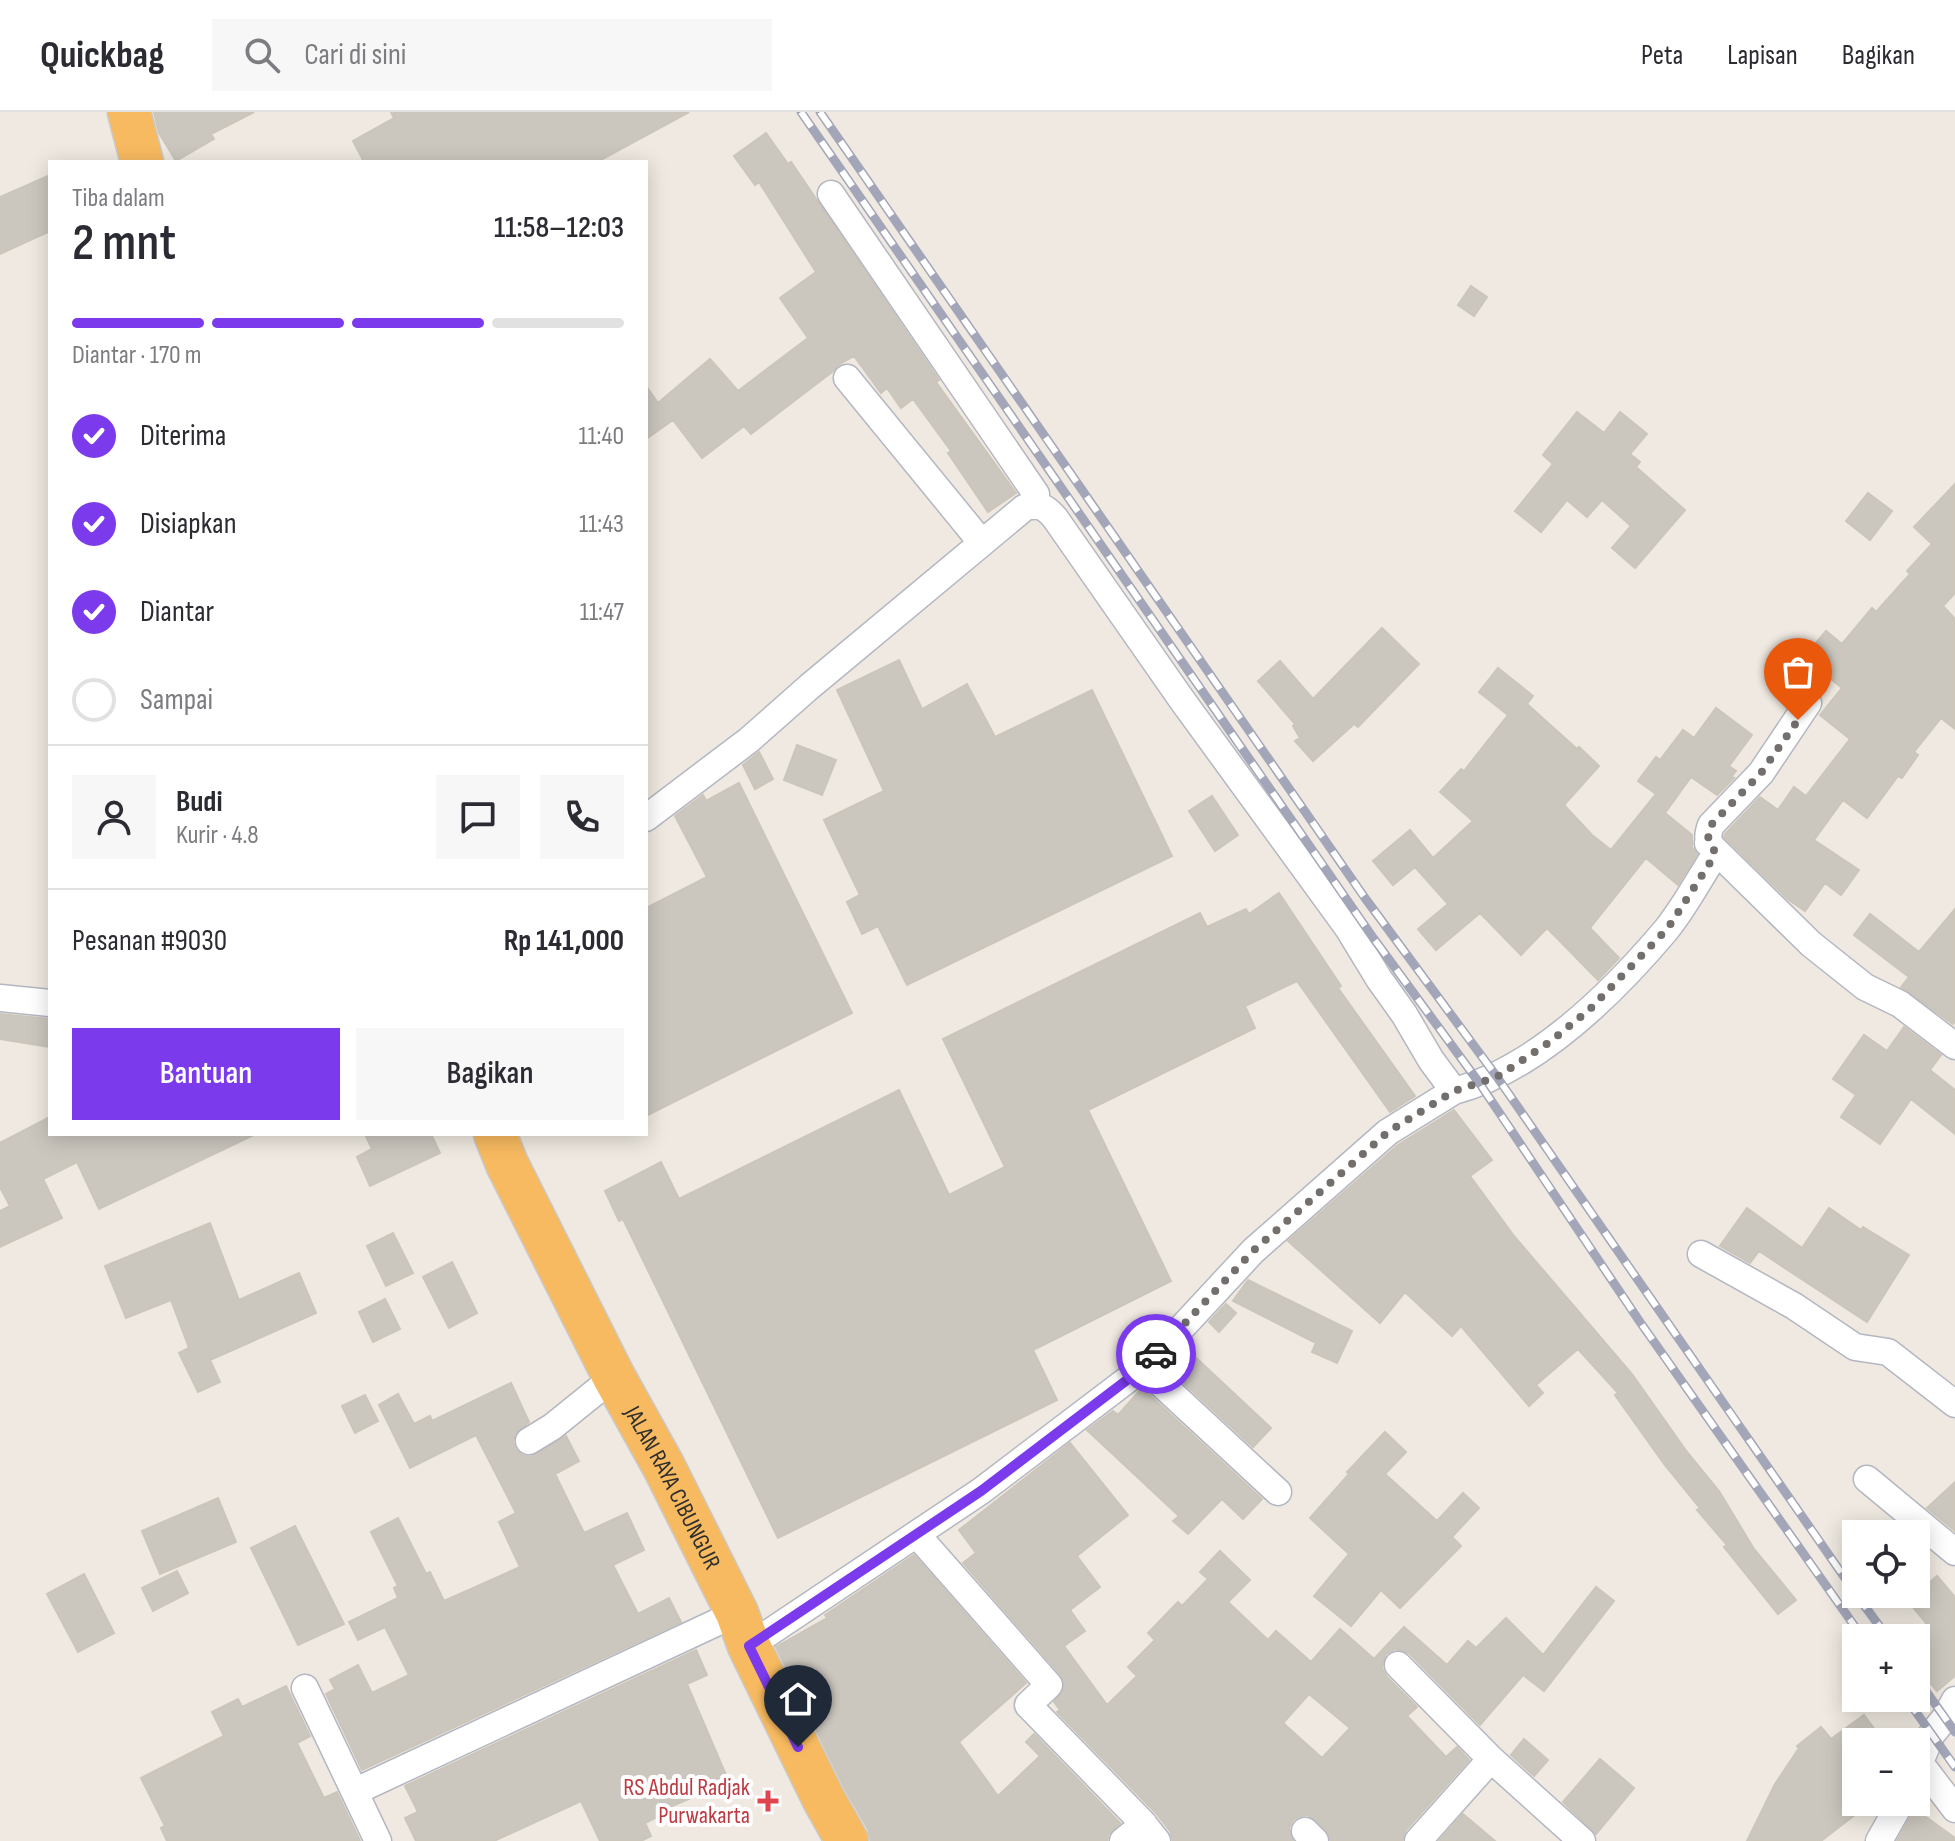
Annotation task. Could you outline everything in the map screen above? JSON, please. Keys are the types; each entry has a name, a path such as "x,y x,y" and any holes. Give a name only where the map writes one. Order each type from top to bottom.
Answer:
{"highway":[{"path":"129,112 141,160"},
{"name":"JALAN RAYA CIBUNGUR","path":"496,1136 614,1377 664,1467 823,1798 847,1841"}],"street":[{"path":"831,194 1036,494 1033,506"},
{"path":"847,378 982,543"},
{"path":"648,816 749,740 1024,508 1033,506 1048,510 1348,928 1454,1091"},
{"path":"1708,843 1711,825 1761,773 1808,703"},
{"path":"356,1791 743,1630 917,1535 981,1491 1143,1367 1253,1251 1388,1132 1454,1091 1497,1077 1551,1041 1589,1010 1668,928 1713,858 1714,850 1708,843"},
{"path":"1708,843 1811,944 1865,987 1900,1004 1955,1046"},
{"path":"0,998 48,1003"},
{"path":"1701,1254 1794,1306 1855,1347 1888,1352 1955,1404"},
{"path":"1143,1367 1278,1492"},
{"path":"529,1441 552,1427 614,1377"},
{"path":"1867,1479 1955,1552"},
{"path":"917,1535 1049,1685 1028,1705 1150,1833 1123,1841"},
{"path":"1398,1665 1491,1759 1582,1841"},
{"path":"305,1688 378,1841"},
{"path":"1930,1739 1955,1701"},
{"path":"1418,1841 1491,1759"},
{"path":"1930,1781 1955,1809"},
{"path":"1879,1841 1893,1816"}],"building":[{"path":"154,112 254,112 211,134 214,139 178,160 159,133"},
{"path":"391,112 689,112 601,160 363,160 353,141 394,118"},
{"path":"766,133 788,164 791,162 939,380 936,382 1016,493 988,512 948,453 951,451 913,399 901,408 887,388 881,393 854,356 838,365 751,434 744,426 702,458 673,420 648,438 648,389 658,403 710,359 738,391 808,338 780,298 816,272 759,182 755,185 734,156"},
{"path":"48,176 48,232 0,254 0,197"},
{"path":"1471,286 1487,297 1474,316 1458,305"},
{"path":"1577,412 1604,433 1620,412 1647,434 1630,454 1640,462 1636,467 1685,510 1635,568 1612,548 1631,526 1602,500 1587,517 1567,500 1541,532 1515,511 1553,464 1543,455"},
{"path":"1955,484 1955,593 1943,606 1955,619 1955,729 1941,718 1914,752 1918,755 1902,778 1898,776 1867,818 1843,800 1814,840 1859,870 1841,895 1825,883 1805,911 1789,900 1724,837 1725,834 1760,797 1778,810 1794,787 1806,796 1850,739 1820,715 1842,688 1804,657 1826,631 1842,644 1872,608 1876,612 1910,574 1907,571 1932,544 1914,527"},
{"path":"1868,493 1892,511 1870,540 1846,521"},
{"path":"1382,628 1419,664 1358,727 1354,724 1313,761 1295,741 1300,738 1293,726 1295,724 1258,681 1280,661 1313,699"},
{"path":"899,660 922,709 967,684 995,737 1092,690 1172,856 907,985 878,926 862,934 847,902 860,895 824,820 884,791 837,690"},
{"path":"1498,668 1533,696 1527,704 1599,766 1564,805 1611,850 1656,794 1638,781 1656,757 1660,760 1683,730 1694,738 1716,708 1752,735 1729,766 1736,771 1731,777 1734,778 1717,795 1691,777 1665,813 1692,835 1692,847 1697,854 1678,885 1646,858 1590,928 1619,958 1598,980 1547,928 1521,955 1480,913 1436,950 1418,929 1448,904 1415,867 1393,885 1373,861 1410,830 1433,858 1473,821 1440,792 1461,769 1464,771 1508,715 1479,692"},
{"path":"797,745 836,760 822,795 784,780"},
{"path":"759,752 773,779 755,789 743,765"},
{"path":"739,783 852,1013 648,1115 648,907 707,877 675,816 703,795 706,801"},
{"path":"1212,796 1238,835 1215,851 1189,811"},
{"path":"1279,893 1341,986 1338,988 1415,1096 1390,1112 1297,981 1245,1006 1255,1028 1088,1110 1171,1281 1033,1350 1057,1400 778,1538 623,1219 619,1221 605,1191 661,1162 679,1199 899,1090 949,1195 1005,1167 943,1039 1200,913 1207,927 1246,909 1249,914"},
{"path":"1955,909 1953,1024 1901,987 1909,977 1854,935 1870,914 1919,952"},
{"path":"0,1014 48,1019 48,1047 0,1039"},
{"path":"1904,1027 1941,1055 1930,1070 1955,1090 1955,1134 1911,1099 1880,1144 1841,1117 1856,1095 1833,1079 1864,1035 1887,1051"},
{"path":"1454,1110 1492,1160 1470,1176 1514,1236 1632,1374 1687,1452 1719,1491 1754,1549 1796,1600 1778,1614 1697,1510 1700,1508 1615,1395 1618,1393 1578,1349 1536,1385 1543,1393 1529,1406 1461,1326 1452,1336 1405,1292 1380,1323 1288,1241 1398,1145"},
{"path":"48,1118 48,1136 252,1136 99,1209 77,1162 43,1179 62,1218 0,1247 0,1211 10,1206 0,1187 0,1143"},
{"path":"366,1136 432,1136 440,1153 370,1186 357,1157 372,1149"},
{"path":"1747,1208 1802,1248 1829,1208 1861,1230 1863,1227 1909,1255 1867,1322 1759,1251 1750,1263 1720,1246"},
{"path":"210,1223 239,1300 299,1273 316,1313 210,1360 220,1382 198,1392 179,1353 189,1348 171,1300 126,1318 105,1266"},
{"path":"393,1233 413,1273 386,1286 367,1246"},
{"path":"452,1262 477,1313 449,1328 423,1277"},
{"path":"1248,1280 1352,1331 1337,1363 1312,1352 1316,1343 1233,1301"},
{"path":"385,1299 400,1329 373,1342 359,1312"},
{"path":"1226,1304 1236,1313 1219,1332 1209,1322"},
{"path":"1193,1355 1271,1428 1253,1447 1175,1375"},
{"path":"511,1383 529,1422 515,1434 513,1442 516,1450 530,1457 566,1436 579,1461 555,1474 584,1533 627,1513 644,1550 613,1565 638,1614 669,1598 681,1622 362,1770 326,1694 335,1689 330,1680 358,1665 372,1693 409,1675 385,1627 358,1640 349,1622 398,1598 394,1588 398,1586 371,1532 398,1518 426,1574 430,1572 444,1601 520,1567 499,1522 516,1513 476,1435 410,1468 379,1405 398,1394 414,1424 430,1416 432,1421"},
{"path":"1142,1388 1262,1499 1243,1519 1222,1499 1188,1534 1173,1521 1179,1516 1087,1430 1113,1411 1118,1415"},
{"path":"365,1395 378,1421 355,1433 342,1406"},
{"path":"1385,1432 1406,1452 1385,1474 1437,1521 1463,1493 1479,1508 1452,1537 1461,1546 1400,1608 1381,1590 1351,1626 1314,1596 1349,1554 1310,1518"},
{"path":"1070,1443 1128,1515 1077,1556 1100,1587 1070,1610 1085,1631 1064,1646 1107,1705 1137,1676 1128,1667 1155,1640 1148,1633 1178,1602 1182,1606 1208,1579 1200,1572 1220,1551 1250,1580 1228,1602 1268,1640 1276,1631 1311,1662 1340,1629 1374,1659 1404,1627 1447,1665 1468,1641 1476,1648 1506,1618 1543,1655 1596,1587 1614,1601 1544,1691 1523,1675 1480,1725 1409,1653 1395,1649 1386,1654 1382,1668 1386,1676 1417,1707 1407,1716 1446,1757 1457,1747 1469,1760 1406,1830 1402,1841 1331,1841 1326,1830 1308,1815 1293,1820 1289,1828 1293,1841 1173,1841 1170,1831 1156,1813 1057,1712 1060,1710 1054,1702 1064,1689 1061,1675 963,1563 976,1553 959,1530","holes":["1309,1694 1350,1728 1322,1758 1283,1723"]},
{"path":"1955,1482 1955,1531 1927,1508"},
{"path":"218,1498 236,1542 160,1574 142,1531"},
{"path":"295,1526 344,1624 298,1645 251,1548"},
{"path":"914,1555 1026,1683 959,1742 998,1796 1040,1756 1026,1742 1034,1734 1120,1823 1108,1835 1107,1841 871,1841 868,1829 844,1787 776,1647 827,1618 825,1615"},
{"path":"177,1571 188,1593 153,1611 142,1588"},
{"path":"84,1574 114,1633 78,1652 47,1594"},
{"path":"1937,1576 1955,1597 1955,1676 1937,1691 1930,1683 1930,1624 1914,1608 1930,1608 1930,1582"},
{"path":"696,1650 707,1675 687,1684 729,1782 672,1806 673,1809 645,1823 651,1836 641,1841 600,1841 581,1801 494,1841 416,1841 405,1818 418,1812 405,1786"},
{"path":"286,1686 310,1736 297,1743 324,1798 337,1792 360,1841 167,1841 161,1828 165,1826 141,1778 224,1736 212,1712 238,1699 242,1707"},
{"path":"1864,1715 1874,1728 1846,1728"},
{"path":"1821,1727 1831,1739 1842,1731 1842,1816 1853,1816 1821,1841 1747,1841 1775,1784 1799,1748 1797,1746"},
{"path":"1524,1739 1548,1760 1534,1776 1511,1755"},
{"path":"1600,1759 1634,1788 1596,1834 1563,1802"},
{"path":"1463,1814 1495,1841 1439,1841"},
{"path":"1911,1816 1925,1816 1955,1838 1955,1841 1897,1841"}],"railway":[{"path":"801,112 1374,939 1480,1084 1640,1322 1853,1624"},
{"path":"820,112 1365,898 1497,1077 1842,1574"},
{"path":"1866,1608 1878,1624"},
{"path":"1930,1697 1955,1732"},
{"path":"1916,1712 1955,1767"}],"way so far":[{"path":"1156,1354 1253,1251 1388,1132 1454,1091 1497,1077 1551,1041 1589,1010 1668,928 1713,858 1714,850 1708,843 1711,825 1761,773 1798,720"}],"place":[{"name":"RS Abdul Radjak Purwakarta","path":"768,1801"}],"route":[{"path":"798,1747 749,1646 981,1491 1148,1364 1156,1354"}]}
